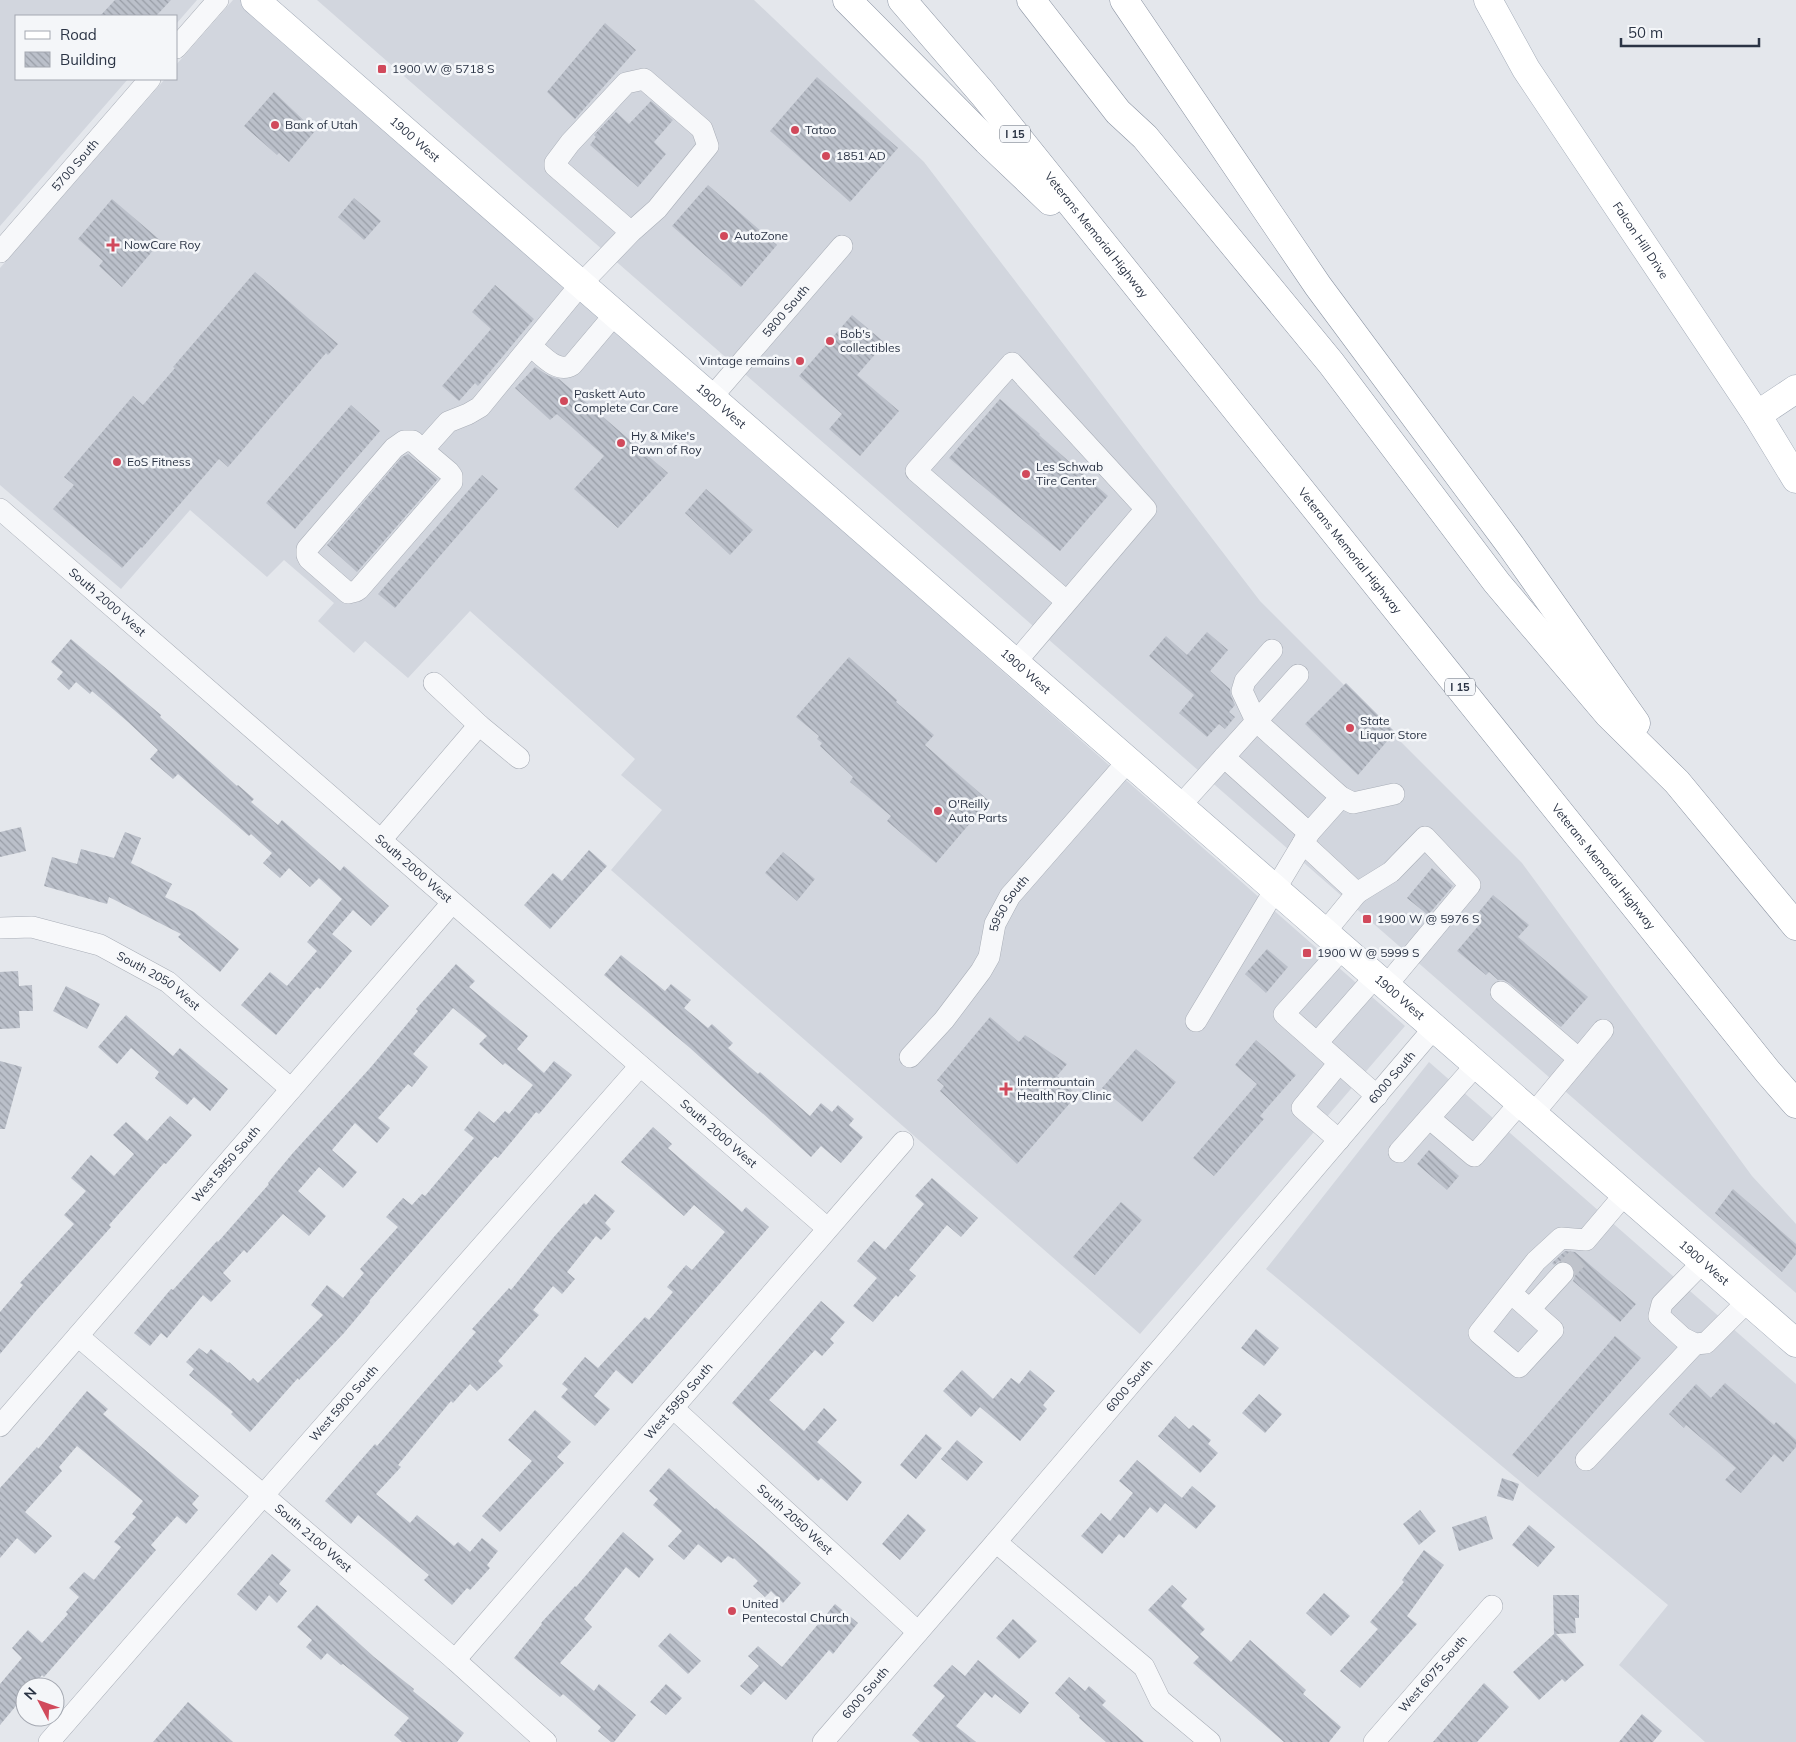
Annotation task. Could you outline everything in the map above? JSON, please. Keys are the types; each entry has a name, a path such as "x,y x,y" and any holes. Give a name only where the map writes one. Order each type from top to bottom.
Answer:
{"main road":[{"name":"1900 West","path":"255,0 1796,1343"},
{"path":"847,0 987,141 1124,271"},
{"name":"Veterans Memorial Highway","path":"902,0 983,94 1796,1104"},
{"path":"1031,0 1118,112 1145,137 1331,364 1497,583 1608,714 1677,782"},
{"path":"1124,0 1318,286 1511,546 1677,782 1796,926"},
{"name":"Falcon Hill Drive","path":"1488,0 1526,69 1757,415 1796,479"},
{"path":"1757,415 1796,390"}],"street":[{"path":"178,46 218,0"},
{"path":"424,450 448,422 480,407 581,284 631,232 657,209 708,146 702,130 644,79 626,83 570,143 555,163 555,166 631,232"},
{"name":"5700 South","path":"0,252 149,80"},
{"name":"5800 South","path":"711,398 842,246"},
{"path":"531,346 557,366 568,367 572,365 615,314"},
{"path":"1015,663 1146,509 1012,363 916,471 1066,601"},
{"path":"404,441 413,441 424,450 452,476 452,482 359,589 356,592 348,593 309,559 306,555 307,549 394,448 404,441"},
{"name":"South 2000 West","path":"0,509 827,1228"},
{"path":"1272,650 1245,681 1242,691 1256,721 1341,797 1353,803 1394,794"},
{"path":"1180,806 1298,675"},
{"path":"434,683 479,725 519,758"},
{"path":"381,840 479,725"},
{"path":"1224,758 1306,838 1357,893"},
{"name":"5950 South","path":"910,1057 944,1020 981,971 989,957 995,924 1010,896 1128,761"},
{"path":"1196,1021 1306,838 1341,797"},
{"path":"1317,1043 1381,981 1470,885 1425,837 1391,872 1357,893 1334,940 1284,1014 1377,1096"},
{"name":"West 5850 South","path":"0,1426 452,902"},
{"name":"South 2050 West","path":"0,928 32,927 100,945 168,982 291,1089"},
{"path":"1501,992 1579,1059"},
{"name":"6000 South","path":"823,1742 1434,1028"},
{"path":"1429,1118 1474,1156 1579,1059 1603,1030"},
{"path":"1339,1063 1302,1108 1339,1140"},
{"path":"1399,1152 1476,1065"},
{"name":"West 5900 South","path":"49,1742 640,1066"},
{"name":"West 5950 South","path":"455,1660 903,1142"},
{"path":"1559,1270 1521,1302 1536,1261 1562,1238 1579,1248 1625,1194"},
{"path":"1695,1344 1683,1338 1658,1316 1662,1304 1703,1262"},
{"path":"1586,1460 1695,1344 1706,1342 1748,1301"},
{"name":"South 2100 West","path":"78,1336 455,1660 546,1742"},
{"name":"South 2050 West","path":"672,1408 918,1632"},
{"path":"996,1542 1144,1668 1160,1700 1210,1742"},
{"name":"West 6075 South","path":"1374,1742 1492,1606"}],"shaded area":[{"path":"0,0 197,0 178,22 178,15 15,15 15,80 127,80 0,226"},
{"path":"233,0 241,0 1405,1026 1140,1334 611,870 662,810 621,775 635,759 470,611 408,678 365,641 354,653 318,621 334,603 284,560 267,577 190,510 121,589 0,485 0,268 164,80 178,80 178,63"},
{"path":"317,0 754,0 924,162 1260,601 1522,863 1752,1176 1796,1224 1796,1293"},
{"path":"1429,1062 1796,1384 1796,1742 1705,1742 1619,1665 1668,1605 1266,1269"}],"building":[{"path":"115,0 171,0 157,15 101,15"},
{"path":"605,23 636,50 575,119 547,92"},
{"path":"817,77 898,148 850,202 770,131"},
{"path":"274,92 315,131 289,162 279,153 277,155 244,126"},
{"path":"651,101 673,120 654,142 666,154 638,187 590,145 596,137 594,135 616,112 629,124"},
{"name":"AutoZone","path":"708,185 777,245 741,287 672,226"},
{"path":"354,198 381,221 364,240 338,217"},
{"path":"112,199 161,241 122,287 99,266 103,261 78,239"},
{"path":"255,272 338,344 328,355 326,353 228,467 219,459 142,548 122,568 53,509 74,485 64,477 133,396 143,405 175,368 173,367"},
{"path":"495,285 534,319 478,386 475,383 459,401 442,386 491,329 472,312"},
{"path":"852,315 885,343 857,375 899,411 860,456 829,429 842,414 799,376"},
{"path":"535,367 549,376 559,379 668,473 618,528 574,489 604,456 557,414 550,420 515,388"},
{"name":"Les Schwab Tire Center","path":"1000,399 1108,496 1060,551 949,458"},
{"path":"351,405 380,431 295,529 266,503"},
{"path":"408,454 438,479 357,572 327,545 402,457"},
{"path":"482,475 498,489 395,608 378,594"},
{"path":"706,489 753,530 730,555 685,513"},
{"path":"1207,632 1228,650 1210,671 1230,689 1235,705 1229,712 1235,717 1225,729 1219,724 1207,737 1179,713 1194,695 1149,656 1166,636 1187,655"},
{"path":"71,639 161,715 160,717 254,799 251,802 278,825 282,820 340,871 344,866 389,906 371,926 353,910 332,934 352,951 320,989 317,987 276,1035 241,1005 270,972 287,986 317,951 307,942 342,899 319,878 310,887 289,868 280,878 263,863 272,853 251,834 249,836 178,774 173,779 150,759 158,750 128,722 92,691 90,694 76,682 69,690 57,679 63,672 51,662"},
{"path":"849,657 934,735 925,745 989,801 936,863 887,821 891,816 850,782 853,777 820,746 822,743 817,739 819,736 796,717"},
{"name":"State Liquor Store","path":"1346,683 1395,732 1358,775 1305,724"},
{"path":"21,827 26,851 0,857 0,832"},
{"path":"125,832 141,838 131,863 172,884 165,897 194,912 239,949 220,972 178,937 181,934 109,897 107,904 44,886 52,857 77,864 81,849 114,858"},
{"path":"589,850 607,866 550,929 524,905 553,873 562,881"},
{"path":"783,852 815,879 797,901 765,873"},
{"path":"1432,868 1453,886 1428,915 1407,898"},
{"path":"1493,895 1529,925 1518,937 1588,997 1561,1027 1509,983 1504,980 1498,980 1489,972 1486,975 1457,951 1480,924 1473,919"},
{"path":"1267,949 1288,967 1266,993 1245,974"},
{"path":"621,955 665,991 671,984 691,1000 684,1008 708,1028 712,1024 733,1043 728,1048 758,1074 760,1072 810,1116 821,1103 832,1112 838,1105 854,1119 849,1125 863,1137 841,1163 821,1146 811,1157 690,1048 604,975"},
{"path":"456,964 475,981 469,987 528,1036 517,1049 544,1073 554,1061 572,1075 539,1114 536,1112 498,1158 495,1156 369,1301 344,1333 299,1380 298,1378 250,1432 231,1414 233,1412 189,1375 194,1369 186,1362 199,1348 207,1354 211,1349 250,1381 253,1378 258,1383 323,1315 311,1305 327,1285 343,1298 364,1273 360,1269 398,1227 386,1217 403,1198 412,1205 422,1194 425,1196 474,1138 464,1130 479,1111 494,1123 505,1111 509,1114 533,1085 505,1063 503,1065 479,1044 487,1036 453,1008 413,1054 428,1067 412,1087 408,1084 378,1118 390,1128 377,1143 355,1123 332,1150 357,1172 343,1188 319,1167 298,1191 326,1216 309,1236 283,1214 247,1253 244,1250 223,1273 231,1281 211,1302 203,1295 167,1338 161,1333 150,1346 134,1333 171,1289 173,1290 218,1242 269,1184 292,1154 371,1067 418,1011 416,1009"},
{"path":"18,971 19,986 32,985 33,1011 19,1011 20,1028 0,1029 0,972"},
{"path":"66,986 100,1004 87,1029 53,1011"},
{"path":"126,1015 173,1056 180,1048 228,1089 210,1111 194,1097 187,1105 155,1078 159,1072 131,1048 117,1064 98,1047"},
{"name":"Intermountain Health Roy Clinic","path":"990,1017 1019,1042 1025,1035 1067,1064 1057,1076 1077,1095 1017,1164 940,1091 944,1086 937,1080"},
{"path":"1256,1040 1296,1075 1260,1116 1264,1119 1214,1176 1193,1158 1257,1084 1235,1065"},
{"path":"1136,1049 1176,1082 1142,1122 1102,1088"},
{"path":"0,1061 22,1067 5,1129 0,1129"},
{"path":"170,1116 192,1135 166,1164 164,1163 109,1225 111,1227 0,1354 0,1312 23,1285 20,1283 74,1224 64,1215 86,1191 71,1178 91,1155 114,1176 134,1154 113,1135 126,1122 147,1141"},
{"path":"653,1127 672,1144 668,1148 742,1212 746,1207 769,1227 632,1384 616,1370 594,1396 610,1409 595,1426 561,1397 568,1389 562,1384 585,1357 598,1368 645,1317 649,1320 673,1292 667,1287 686,1265 692,1270 725,1232 694,1205 684,1216 621,1162"},
{"path":"1429,1150 1459,1176 1447,1190 1417,1164"},
{"path":"932,1178 978,1218 961,1237 947,1225 909,1270 916,1276 898,1297 896,1295 873,1322 853,1306 877,1278 857,1261 874,1241 885,1250 924,1204 915,1196"},
{"path":"1733,1189 1796,1244 1796,1254 1782,1272 1715,1213"},
{"path":"595,1194 615,1211 605,1223 611,1229 601,1240 596,1236 567,1272 575,1279 562,1294 553,1286 533,1310 539,1315 498,1361 503,1366 477,1391 470,1384 453,1403 451,1401 398,1465 401,1467 376,1494 410,1523 417,1515 454,1546 458,1542 470,1552 482,1538 498,1551 487,1565 490,1568 470,1590 467,1588 452,1605 424,1580 429,1575 358,1515 351,1524 325,1501 375,1444 377,1446 476,1332 472,1329 509,1288 511,1290 553,1238 584,1203 586,1205"},
{"path":"1121,1202 1142,1220 1095,1275 1073,1257"},
{"path":"1565,1251 1575,1252 1636,1304 1620,1322 1573,1281 1575,1270 1571,1264 1565,1261 1559,1261 1554,1265 1552,1263"},
{"path":"821,1301 845,1322 830,1339 834,1343 822,1356 815,1350 769,1400 804,1431 824,1408 837,1420 817,1442 862,1482 847,1501 821,1478 818,1481 732,1403"},
{"path":"1256,1329 1279,1348 1264,1366 1241,1348"},
{"path":"1615,1336 1641,1358 1538,1477 1512,1455"},
{"path":"962,1370 993,1399 1011,1378 1019,1384 1030,1370 1055,1391 1043,1405 1047,1409 1020,1441 980,1407 971,1417 943,1391"},
{"path":"1725,1383 1774,1425 1776,1422 1796,1440 1796,1447 1783,1462 1774,1454 1741,1493 1725,1480 1736,1468 1686,1425 1684,1428 1669,1414 1696,1384 1711,1398"},
{"path":"87,1391 108,1409 103,1414 199,1496 192,1504 198,1510 186,1524 177,1516 151,1545 156,1550 44,1677 42,1675 40,1677 15,1677 15,1707 0,1725 0,1684 22,1658 12,1648 28,1630 42,1643 68,1614 66,1612 79,1597 69,1588 84,1572 94,1580 121,1547 114,1542 136,1517 132,1514 143,1501 77,1446 59,1467 62,1471 25,1512 52,1536 35,1554 17,1538 0,1558 0,1488 37,1447 38,1449"},
{"path":"1259,1394 1282,1414 1265,1433 1242,1413"},
{"path":"535,1410 571,1442 557,1457 564,1463 500,1532 482,1516 532,1461 508,1440"},
{"path":"1175,1416 1189,1429 1193,1425 1211,1440 1208,1444 1218,1453 1200,1473 1158,1436"},
{"path":"926,1434 942,1448 916,1479 900,1465"},
{"path":"957,1440 983,1462 967,1481 941,1459"},
{"path":"1137,1460 1182,1498 1192,1486 1216,1506 1196,1529 1165,1503 1157,1513 1150,1507 1124,1538 1119,1534 1102,1554 1081,1536 1101,1513 1110,1521 1133,1493 1119,1481"},
{"path":"669,1468 801,1583 783,1603 771,1591 765,1597 753,1586 758,1581 734,1558 728,1556 721,1563 698,1544 684,1560 668,1546 682,1531 653,1505 658,1499 649,1491"},
{"path":"1502,1478 1519,1484 1513,1501 1497,1496"},
{"path":"1420,1510 1436,1531 1419,1545 1403,1524"},
{"path":"908,1514 926,1530 900,1560 882,1544"},
{"path":"1486,1516 1493,1539 1459,1551 1452,1527"},
{"path":"1529,1525 1555,1547 1538,1567 1512,1545"},
{"path":"623,1532 654,1559 639,1578 626,1567 584,1619 592,1627 560,1663 594,1691 599,1684 636,1715 614,1742 611,1742 598,1731 601,1727 563,1694 560,1697 514,1658 541,1623 576,1587"},
{"path":"1424,1550 1444,1565 1407,1616 1417,1624 1360,1688 1340,1671 1378,1629 1370,1622 1404,1582 1402,1580"},
{"path":"272,1554 291,1570 279,1584 287,1591 277,1603 269,1595 256,1611 237,1594"},
{"path":"1172,1585 1187,1599 1181,1606 1205,1629 1200,1634 1231,1662 1250,1640 1306,1690 1303,1694 1341,1727 1329,1742 1284,1742 1193,1663 1199,1657 1148,1610"},
{"path":"1324,1593 1350,1616 1331,1636 1306,1613"},
{"path":"1553,1595 1579,1595 1579,1618 1575,1618 1576,1633 1556,1634 1584,1665 1565,1682 1562,1679 1539,1700 1513,1672 1554,1634"},
{"path":"835,1604 858,1623 833,1654 829,1650 786,1700 764,1681 751,1695 740,1686 759,1666 748,1656 758,1646 782,1667"},
{"path":"317,1605 374,1657 414,1689 413,1691 464,1733 457,1742 402,1742 394,1735 409,1718 343,1664 341,1665 327,1653 321,1660 306,1647 312,1640 297,1627"},
{"path":"1013,1619 1037,1641 1019,1659 996,1638"},
{"path":"670,1633 701,1661 688,1674 658,1646"},
{"path":"978,1660 1029,1703 1020,1714 995,1694 992,1698 985,1692 956,1726 976,1742 920,1742 912,1735 945,1696 933,1686 952,1665 965,1676"},
{"path":"1069,1677 1085,1691 1089,1686 1106,1701 1102,1705 1144,1742 1106,1742 1055,1693"},
{"path":"1484,1683 1509,1707 1477,1742 1433,1742"},
{"path":"666,1684 682,1698 666,1715 650,1702"},
{"path":"188,1702 233,1742 153,1742"},
{"path":"1642,1714 1662,1731 1653,1742 1619,1742"}],"tunnel":[{"path":"1563,1273 1580,1256"}],"place":[{"name":"1900 W @ 5718 S","path":"382,69"},
{"name":"Bank of Utah","path":"275,125"},
{"name":"Tatoo","path":"795,130"},
{"name":"1851 AD","path":"826,156"},
{"name":"AutoZone","path":"724,236"},
{"name":"NowCare Roy","path":"113,245"},
{"name":"Bob's collectibles","path":"830,341"},
{"name":"Vintage remains","path":"800,361"},
{"name":"Paskett Auto Complete Car Care","path":"564,401"},
{"name":"Hy & Mike's Pawn of Roy","path":"621,443"},
{"name":"EoS Fitness","path":"117,462"},
{"name":"Les Schwab Tire Center","path":"1026,474"},
{"name":"State Liquor Store","path":"1350,728"},
{"name":"O'Reilly Auto Parts","path":"938,811"},
{"name":"1900 W @ 5976 S","path":"1367,919"},
{"name":"1900 W @ 5999 S","path":"1307,953"},
{"name":"Intermountain Health Roy Clinic","path":"1006,1089"},
{"name":"United Pentecostal Church","path":"732,1611"}]}
